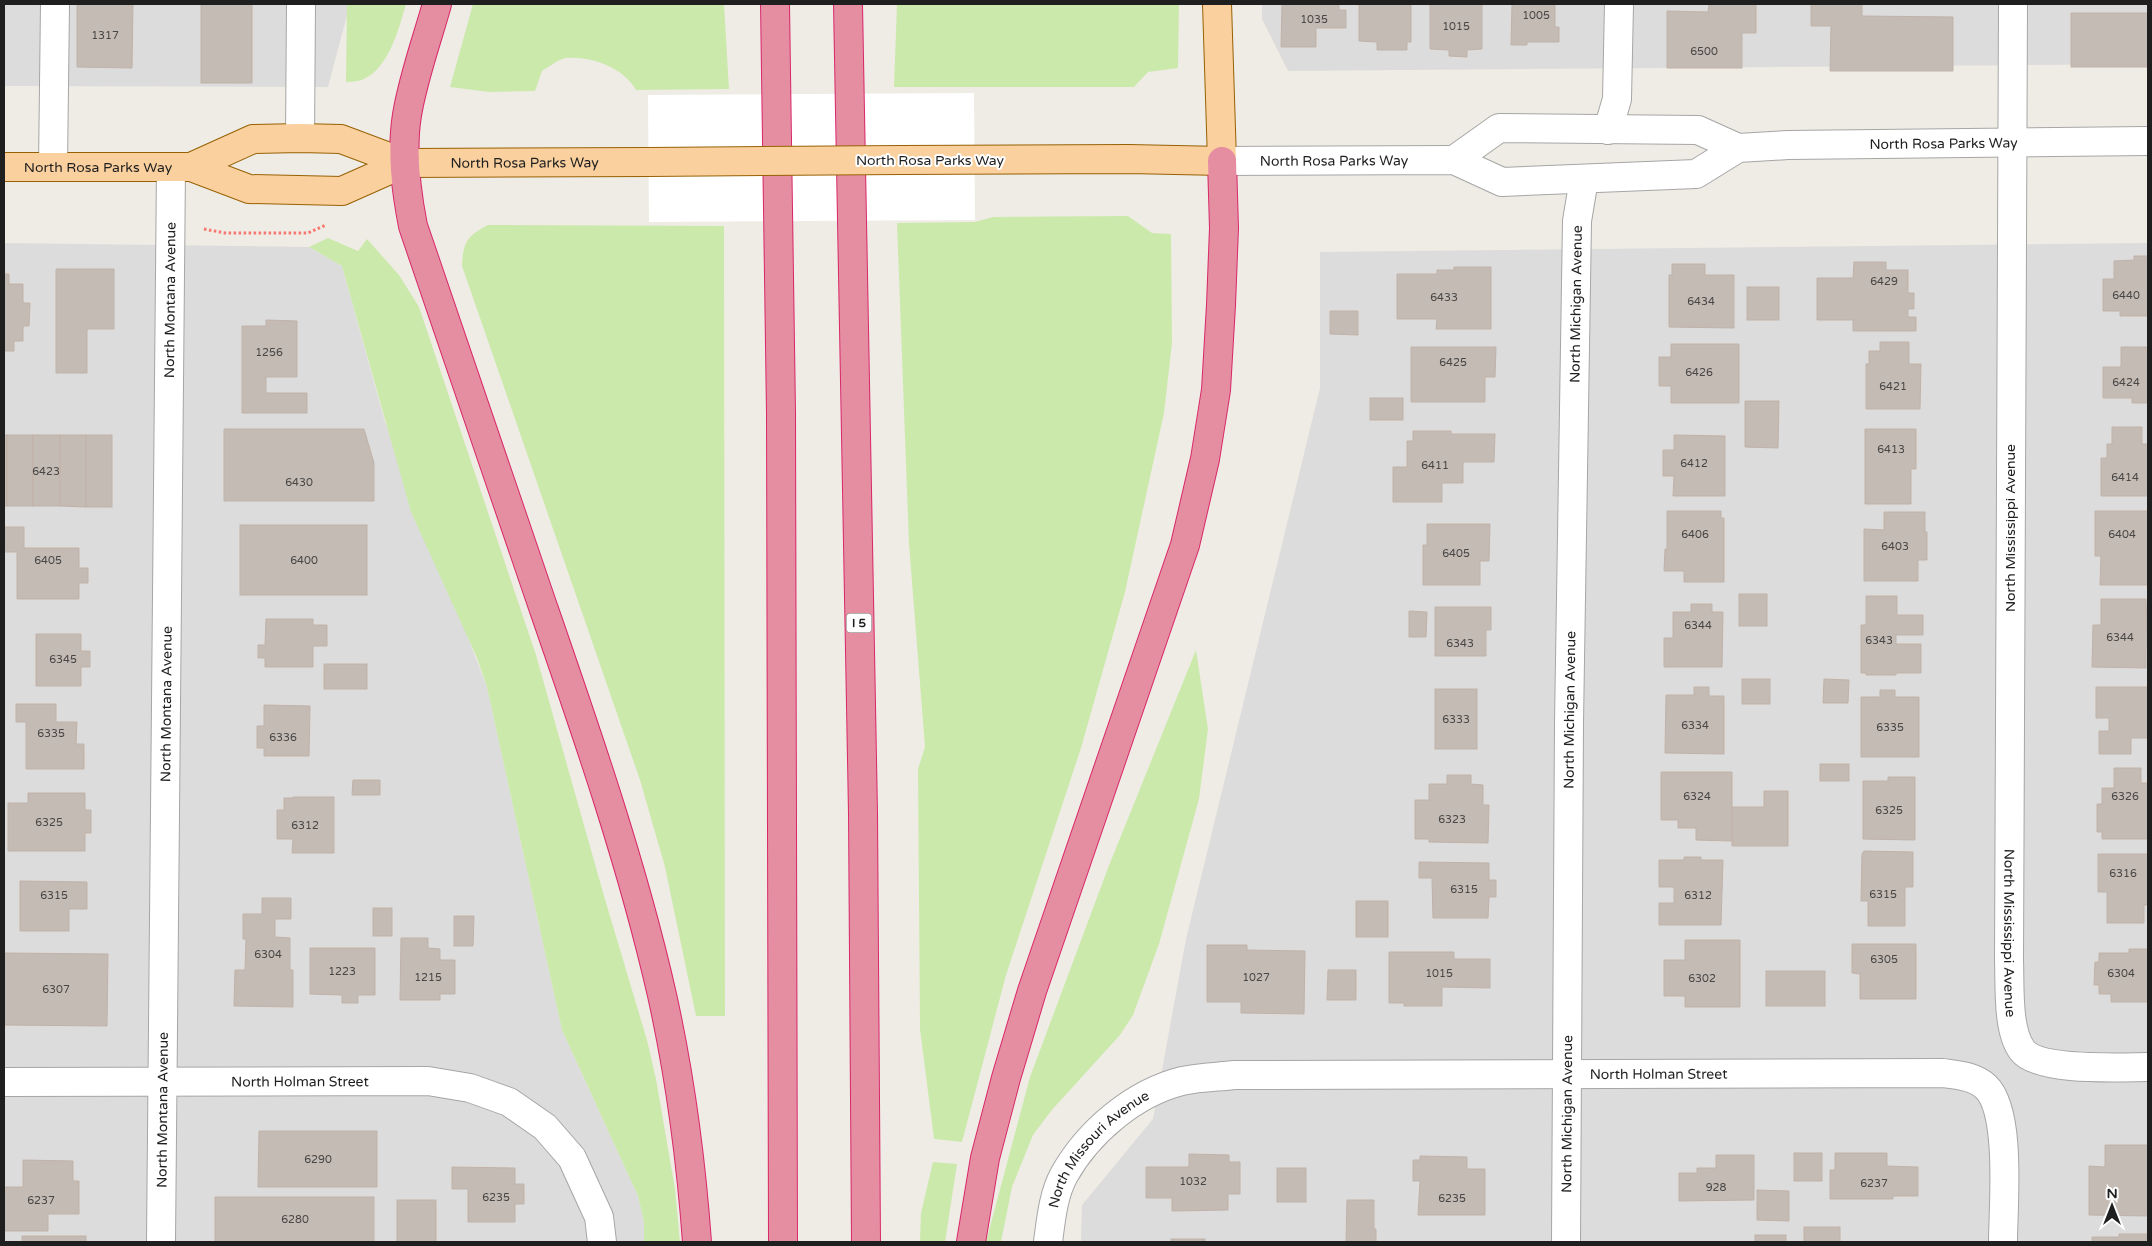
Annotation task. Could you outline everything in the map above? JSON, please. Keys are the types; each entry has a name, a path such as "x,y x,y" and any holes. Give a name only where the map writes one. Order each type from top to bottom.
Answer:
{"highway":[{"path":"437,4 407,114 405,163 407,194 413,226 569,683 636,895 662,996 677,1074 689,1155 698,1242"},
{"path":"775,4 781,423 783,1242"},
{"name":"I 5","path":"848,4 862,803 866,1242"},
{"path":"971,1242 985,1158 1006,1078 1032,991 1185,545 1205,459 1216,390 1221,314 1224,228 1222,161"}],"main road":[{"path":"1216,4 1222,161"},
{"name":"North Rosa Parks Way","path":"181,167 253,139 300,138 342,139 405,163 1129,159 1222,161"},
{"name":"North Rosa Parks Way","path":"4,167 181,167 249,189 342,191 405,163"}],"street":[{"path":"54,167 55,4"},
{"path":"300,138 301,4"},
{"path":"1608,130 1617,99 1619,4"},
{"name":"North Mississippi Avenue","path":"2013,4 2009,960 2013,1022 2017,1040 2022,1050 2037,1060 2071,1066 2148,1067"},
{"name":"North Rosa Parks Way","path":"1454,160 1499,128 1698,130 1738,148 1788,145 2148,141"},
{"name":"North Rosa Parks Way","path":"1222,161 1454,160 1502,182 1696,174 1738,148"},
{"name":"North Montana Avenue","path":"161,1242 162,1082 181,167"},
{"name":"North Michigan Avenue","path":"1566,1242 1569,723 1577,222 1584,179"},
{"name":"North Holman Street","path":"1182,1081 1235,1074 1943,1073 1971,1078 1984,1086 1995,1100 2003,1134 2003,1242"},
{"name":"North Holman Street","path":"4,1082 428,1081 470,1088 509,1102 544,1127 572,1158 599,1217 602,1242"},
{"name":"North Missouri Avenue","path":"1048,1242 1051,1214 1064,1176 1084,1145 1116,1116 1144,1096 1182,1081"}],"path":[{"path":"200,228 225,233 308,233 327,225"}],"shaded area":[{"path":"4,4 350,4 328,87 4,86"},
{"path":"1262,4 2148,4 2148,64 1288,71 1262,19"},
{"path":"4,243 309,247 342,266 385,422 487,687 562,1030 638,1196 644,1222 644,1242 4,1242"},
{"path":"2148,243 2148,1242 1081,1242 1082,1205 1153,1119 1186,939 1320,388 1320,252"}],"green space":[{"path":"347,4 406,4 392,47 379,67 362,80 346,82"},
{"path":"473,4 724,4 729,89 636,90 615,69 596,61 576,58 560,60 542,71 535,91 489,92 450,87"},
{"path":"897,4 1179,4 1178,68 1148,72 1134,87 894,87"},
{"path":"1128,216 1152,233 1171,234 1172,343 1164,413 1125,592 1081,748 1006,975 962,1142 934,1139 920,1029 918,769 925,747 909,544 897,223 975,222 993,217"},
{"path":"488,225 724,226 725,1016 696,1016 665,867 640,780 462,266 465,245 471,236"},
{"path":"328,238 358,251 367,239 399,275 419,307 536,655 647,1040 656,1079 675,1189 680,1242 644,1242 644,1222 638,1196 562,1030 487,687 477,658 411,512 342,266 309,247"},
{"path":"1196,650 1208,729 1199,799 1159,944 1133,1015 1120,1035 1051,1111 1033,1135 1012,1187 1001,1242 986,1242 1030,1077 1108,868"},
{"path":"933,1162 957,1164 945,1242 920,1242 921,1213"}],"pier":[{"path":"974,93 975,220 649,222 648,95"}],"building":[{"path":"77,4 133,4 132,68 77,67"},
{"path":"201,4 252,4 252,83 201,83"},
{"path":"1282,4 1339,4 1339,10 1346,10 1346,28 1316,28 1316,47 1281,47"},
{"path":"1359,4 1411,4 1411,42 1407,42 1407,50 1377,50 1377,42 1359,41"},
{"path":"1430,4 1482,4 1482,49 1467,50 1467,57 1449,56 1449,50 1430,49"},
{"path":"1512,4 1555,4 1555,27 1559,27 1559,42 1527,42 1527,45 1511,45"},
{"path":"1709,4 1756,4 1756,33 1742,33 1742,68 1667,68 1667,11 1708,12"},
{"path":"1811,4 1862,4 1862,16 1953,17 1953,71 1830,71 1831,26 1811,26"},
{"path":"2071,13 2148,13 2148,67 2071,67"},
{"path":"2134,256 2148,256 2148,316 2120,316 2120,311 2103,311 2103,279 2114,279 2114,261 2134,260"},
{"path":"1854,262 1886,262 1886,270 1908,270 1908,293 1914,293 1914,309 1908,309 1908,317 1916,317 1916,331 1853,331 1853,320 1817,320 1817,278 1853,278"},
{"path":"1672,264 1705,264 1705,275 1734,275 1734,328 1669,327 1669,275 1672,275"},
{"path":"1454,267 1491,267 1491,329 1436,329 1437,319 1397,319 1397,274 1437,274 1437,270 1454,270"},
{"path":"56,269 114,269 114,329 87,329 87,373 56,373"},
{"path":"4,274 9,274 9,284 23,284 23,303 30,303 29,326 23,326 23,341 14,341 14,351 4,351"},
{"path":"1747,287 1779,287 1779,320 1747,320"},
{"path":"1330,311 1358,311 1358,335 1330,334"},
{"path":"266,320 297,321 297,377 266,377 266,393 307,393 307,413 242,413 242,326 266,326"},
{"path":"1880,342 1909,342 1909,364 1921,364 1920,409 1866,409 1866,364 1869,364 1869,351 1880,351"},
{"path":"1671,344 1739,344 1739,403 1671,403 1671,386 1659,386 1659,357 1671,357"},
{"path":"1411,347 1496,347 1495,377 1485,377 1485,402 1411,402"},
{"path":"2121,347 2148,347 2148,403 2132,403 2132,398 2103,398 2103,367 2121,367"},
{"path":"1370,398 1403,398 1403,420 1370,420"},
{"path":"1745,401 1779,401 1778,448 1745,447"},
{"path":"2112,427 2142,427 2142,444 2148,444 2148,496 2101,496 2101,458 2107,458 2107,444 2112,444"},
{"path":"224,429 364,429 374,463 374,501 224,501"},
{"path":"1865,429 1916,429 1916,469 1911,469 1911,504 1865,504"},
{"path":"1413,431 1451,431 1451,434 1495,434 1494,462 1463,462 1463,483 1442,483 1442,502 1393,502 1393,467 1407,467 1407,441 1413,441"},
{"path":"4,435 7,435 7,506 4,506"},
{"path":"7,435 33,435 33,506 7,506"},
{"path":"33,435 60,435 60,506 33,506"},
{"path":"60,435 86,435 86,507 60,506"},
{"path":"86,435 112,435 112,507 86,507"},
{"path":"1674,435 1725,436 1725,496 1673,496 1674,476 1663,476 1663,450 1674,450"},
{"path":"1667,511 1721,511 1721,518 1724,518 1724,582 1684,582 1684,571 1664,571 1665,549 1667,549"},
{"path":"2095,511 2148,511 2148,585 2100,585 2101,556 2095,556"},
{"path":"1884,512 1925,512 1927,560 1918,560 1918,581 1864,581 1864,529 1884,530"},
{"path":"1427,524 1490,524 1489,561 1480,561 1480,585 1423,585 1423,545 1427,545"},
{"path":"240,525 367,525 367,595 240,595"},
{"path":"4,527 24,527 24,548 79,548 79,568 88,568 88,583 79,583 79,599 17,599 17,552 4,552"},
{"path":"1739,594 1767,594 1767,626 1739,626"},
{"path":"1866,596 1897,596 1897,615 1923,615 1923,635 1896,635 1896,644 1921,644 1921,673 1866,675 1866,673 1861,673 1861,625 1866,625"},
{"path":"2101,599 2146,599 2148,648 2146,648 2146,668 2092,667 2093,625 2101,625"},
{"path":"1691,604 1712,604 1712,612 1723,612 1722,667 1664,667 1664,638 1673,638 1673,612 1691,612"},
{"path":"1435,607 1491,607 1491,630 1486,630 1486,656 1435,656"},
{"path":"1409,611 1427,612 1426,637 1409,637"},
{"path":"266,619 313,619 313,625 327,625 327,646 313,646 313,667 265,667 265,658 258,658 258,645 265,645"},
{"path":"36,634 81,634 81,651 90,651 90,667 81,667 81,686 36,686"},
{"path":"324,664 367,664 367,689 324,689"},
{"path":"1742,679 1770,679 1770,704 1742,704"},
{"path":"1824,679 1849,680 1848,703 1823,703"},
{"path":"1694,687 1709,687 1709,696 1724,696 1724,754 1665,753 1666,695 1694,695"},
{"path":"2096,687 2148,687 2148,738 2131,738 2131,754 2099,754 2099,731 2109,731 2109,718 2096,718"},
{"path":"1435,689 1477,689 1477,749 1435,749"},
{"path":"1880,690 1895,690 1895,697 1919,697 1919,757 1861,757 1861,697 1880,697"},
{"path":"16,704 56,704 56,722 77,722 76,744 84,744 84,769 26,769 26,722 16,722"},
{"path":"264,705 310,706 309,756 264,756 264,748 257,748 257,726 264,726"},
{"path":"1820,764 1849,764 1849,781 1820,781"},
{"path":"2114,768 2141,768 2141,783 2148,783 2148,839 2102,839 2102,832 2097,832 2097,804 2102,804 2102,788 2114,788"},
{"path":"1661,772 1732,772 1732,841 1696,840 1696,828 1678,828 1678,820 1661,820"},
{"path":"1447,775 1471,775 1471,784 1483,785 1483,805 1489,805 1488,843 1429,842 1429,839 1415,839 1415,800 1429,800 1429,784 1447,784"},
{"path":"1888,777 1915,777 1915,840 1863,839 1863,781 1888,781"},
{"path":"353,780 380,780 380,795 352,795"},
{"path":"1764,791 1788,791 1788,846 1732,846 1732,807 1764,807"},
{"path":"28,793 85,793 85,810 91,810 91,833 85,833 85,851 8,851 8,803 28,803"},
{"path":"334,797 334,853 292,853 293,839 277,839 277,810 284,810 284,798"},
{"path":"1864,851 1913,852 1913,887 1905,887 1905,926 1868,926 1868,901 1861,901 1862,854"},
{"path":"2098,854 2148,854 2148,905 2144,905 2144,923 2107,923 2107,892 2098,892"},
{"path":"1684,857 1701,857 1701,860 1723,860 1721,925 1659,925 1659,903 1674,903 1674,887 1659,887 1659,860 1684,860"},
{"path":"1419,862 1489,863 1489,880 1496,880 1496,897 1489,897 1488,918 1433,918 1432,878 1419,878"},
{"path":"20,881 87,882 87,909 69,909 69,931 20,931"},
{"path":"262,898 291,898 291,919 275,919 275,937 290,938 290,970 293,970 293,1007 234,1006 235,970 245,970 246,939 243,939 243,914 262,914"},
{"path":"1356,901 1388,901 1388,937 1356,937"},
{"path":"373,908 392,908 392,936 373,936"},
{"path":"454,916 474,916 473,946 454,946"},
{"path":"401,938 428,938 428,948 440,949 440,960 455,960 455,994 440,994 440,1000 400,1000"},
{"path":"1685,940 1740,940 1740,1007 1685,1007 1685,996 1664,996 1664,960 1685,960"},
{"path":"1852,944 1916,944 1916,999 1860,999 1860,974 1852,973"},
{"path":"1207,945 1247,945 1247,950 1305,951 1304,1014 1241,1013 1241,1002 1207,1002"},
{"path":"310,948 375,948 375,995 358,995 358,1003 342,1003 342,995 310,994"},
{"path":"2129,949 2148,949 2148,1002 2111,1002 2111,994 2099,994 2099,985 2094,985 2095,962 2099,962 2099,953 2129,953"},
{"path":"1389,952 1454,952 1454,959 1490,959 1490,988 1442,987 1442,1006 1404,1006 1404,1003 1389,1003"},
{"path":"4,953 108,954 107,1026 4,1025"},
{"path":"1328,970 1356,970 1356,1000 1327,1000"},
{"path":"1766,971 1825,971 1825,1006 1766,1006"},
{"path":"259,1131 377,1131 377,1187 258,1187"},
{"path":"2105,1145 2148,1145 2148,1216 2089,1215 2089,1166 2105,1167"},
{"path":"1794,1153 1822,1153 1822,1181 1794,1181"},
{"path":"1835,1153 1887,1153 1887,1166 1918,1167 1918,1196 1893,1196 1893,1199 1830,1199 1830,1170 1835,1170"},
{"path":"1189,1154 1229,1155 1229,1162 1240,1162 1240,1194 1228,1194 1228,1210 1172,1211 1172,1198 1146,1198 1146,1167 1189,1167"},
{"path":"1716,1155 1754,1155 1754,1200 1679,1201 1679,1173 1697,1173 1697,1168 1716,1168"},
{"path":"1420,1156 1467,1157 1467,1169 1485,1169 1485,1215 1418,1215 1420,1181 1413,1181 1413,1160 1420,1160"},
{"path":"23,1160 73,1161 73,1181 79,1181 79,1214 48,1214 48,1231 4,1231 4,1187 23,1187"},
{"path":"452,1167 515,1168 515,1184 524,1184 524,1204 515,1204 515,1222 468,1222 468,1189 452,1189"},
{"path":"1277,1168 1306,1168 1306,1202 1277,1202"},
{"path":"1757,1190 1789,1191 1789,1221 1757,1220"},
{"path":"215,1197 374,1197 374,1242 215,1242"},
{"path":"397,1200 436,1200 436,1242 397,1242"},
{"path":"1347,1200 1374,1200 1376,1242 1346,1242"},
{"path":"1804,1227 1840,1227 1840,1242 1804,1242"},
{"path":"2119,1234 2148,1234 2148,1242 2092,1242 2092,1237 2119,1237"},
{"path":"1755,1235 1786,1235 1786,1242 1755,1242"},
{"path":"22,1236 86,1236 86,1242 22,1242"},
{"path":"1171,1239 1205,1239 1205,1242 1171,1242"}]}
